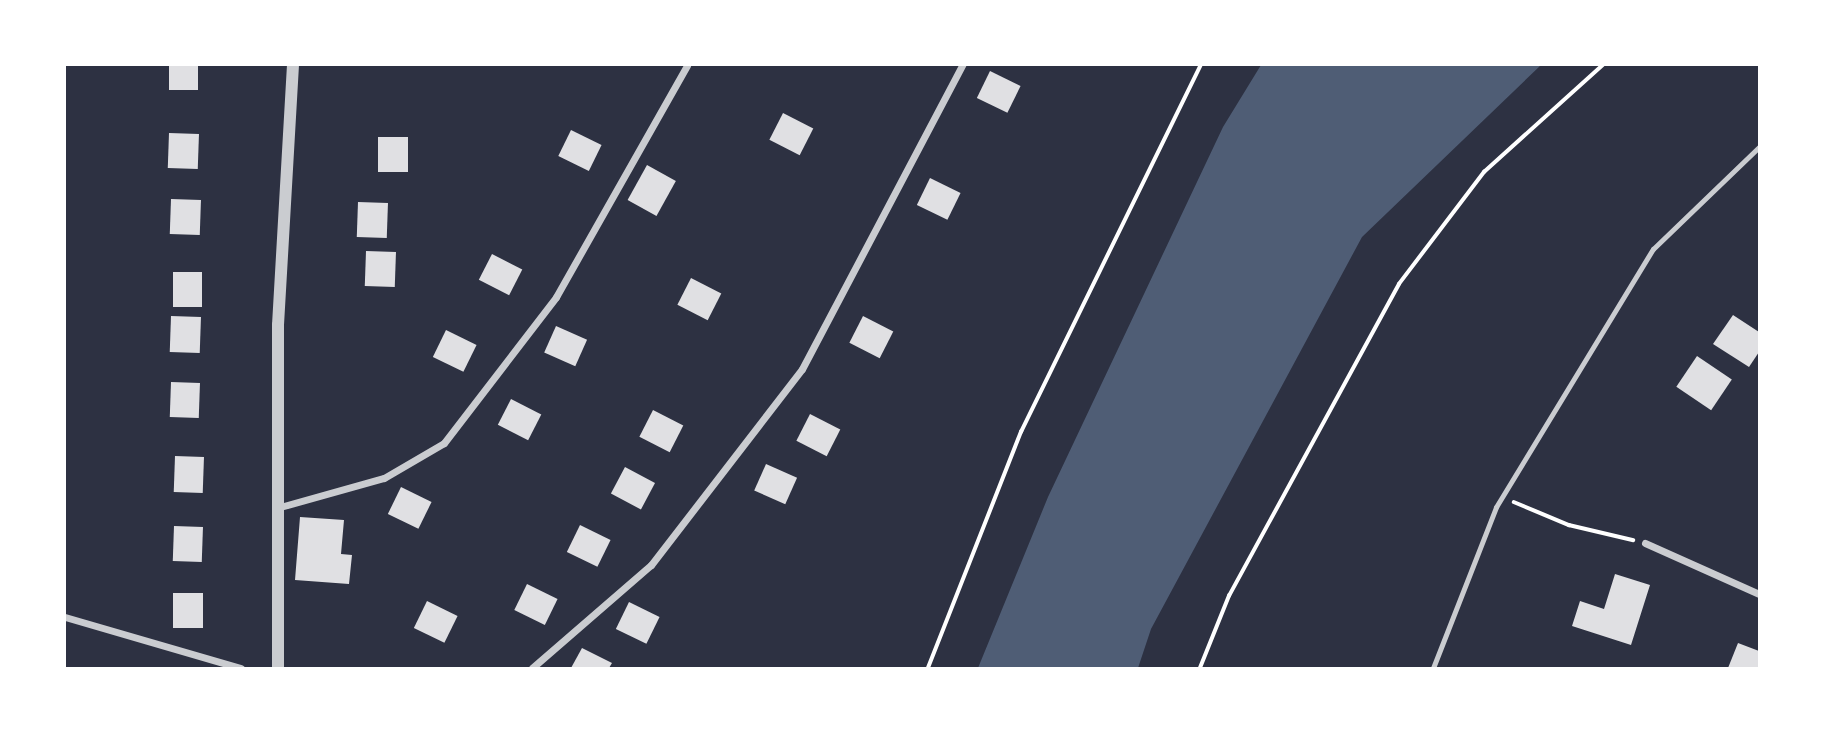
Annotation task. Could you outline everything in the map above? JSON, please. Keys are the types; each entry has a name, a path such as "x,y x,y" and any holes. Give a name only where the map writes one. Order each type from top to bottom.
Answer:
{"street":[{"path":"278,668 278,324 293,65"},
{"path":"280,507 384,478 444,443 556,297 687,65"},
{"path":"532,668 652,565 802,369 962,65"},
{"path":"1645,543 1759,594"},
{"path":"65,617 241,668"}],"lane":[{"path":"1433,668 1502,497 1653,249 1759,147"}],"path":[{"path":"928,668 1021,432 1201,65"},
{"path":"1200,668 1229,596 1399,284 1484,172 1603,65"},
{"path":"1502,497 1569,525 1645,543"}],"water":[{"path":"1261,65 1541,65 1362,237 1151,629 1138,668 978,668 1048,497 1223,127"}],"building":[{"path":"169,65 198,65 198,90 169,90"},
{"path":"990,71 1021,86 1007,113 977,98"},
{"path":"783,113 813,128 800,155 769,140"},
{"path":"571,130 602,145 589,171 558,156"},
{"path":"169,133 199,134 198,169 168,168"},
{"path":"378,137 408,137 408,172 378,172"},
{"path":"647,165 676,181 656,216 628,200"},
{"path":"930,178 961,193 947,220 917,205"},
{"path":"171,199 201,200 200,235 170,234"},
{"path":"358,202 388,203 387,238 357,237"},
{"path":"366,251 396,252 395,287 365,286"},
{"path":"492,254 522,269 509,295 479,280"},
{"path":"173,272 202,272 202,307 173,307"},
{"path":"691,278 721,293 708,320 677,305"},
{"path":"1733,315 1759,332 1759,352 1749,367 1713,344"},
{"path":"171,316 201,317 200,353 170,352"},
{"path":"863,316 893,331 880,358 849,343"},
{"path":"556,326 587,340 575,366 544,352"},
{"path":"446,330 477,345 463,372 433,357"},
{"path":"1697,356 1732,379 1711,410 1676,387"},
{"path":"171,382 200,383 199,418 170,417"},
{"path":"511,399 541,414 528,440 498,425"},
{"path":"653,410 683,425 670,452 639,437"},
{"path":"810,414 840,429 827,456 796,441"},
{"path":"175,456 204,457 203,493 174,492"},
{"path":"766,464 797,478 785,504 754,490"},
{"path":"625,467 655,483 641,509 611,493"},
{"path":"401,487 432,502 418,529 388,514"},
{"path":"300,517 344,520 341,554 352,555 349,584 295,580"},
{"path":"580,525 611,540 597,567 567,552"},
{"path":"174,526 203,527 202,562 173,561"},
{"path":"1615,574 1650,585 1631,645 1572,626 1580,601 1604,609"},
{"path":"527,584 558,599 545,625 514,610"},
{"path":"173,593 203,593 203,628 173,628"},
{"path":"427,601 458,616 444,643 414,628"},
{"path":"629,602 660,617 646,644 616,629"},
{"path":"1738,643 1759,651 1759,668 1728,668"},
{"path":"582,648 612,663 609,668 571,668"}]}
